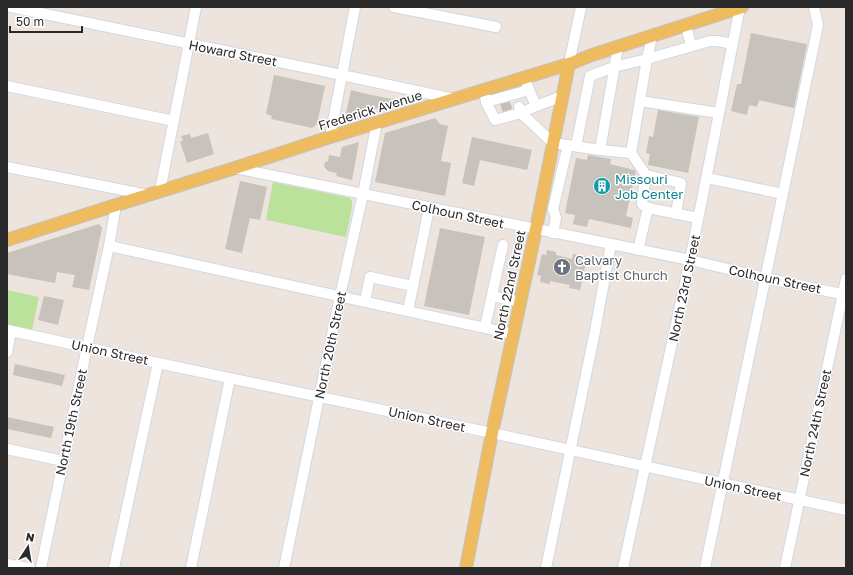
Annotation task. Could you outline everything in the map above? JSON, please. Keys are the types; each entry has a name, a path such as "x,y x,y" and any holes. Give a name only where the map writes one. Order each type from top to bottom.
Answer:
{"main road":[{"name":"Frederick Avenue","path":"7,240 377,122 525,78 741,7"},
{"name":"North 22nd Street","path":"466,568 492,433 536,229 569,64"}],"street":[{"name":"Howard Street","path":"11,7 454,99"},
{"path":"160,191 196,7"},
{"path":"330,137 355,7"},
{"path":"394,7 496,27"},
{"name":"North 22nd Street","path":"569,64 581,7"},
{"name":"North 23rd Street","path":"623,568 690,260 741,7"},
{"path":"705,568 818,26 814,7"},
{"path":"686,26 692,46"},
{"path":"652,36 631,153 646,175 681,183 676,214"},
{"path":"553,233 556,218 553,209 572,146 590,76 614,67 648,59 710,40 733,44"},
{"path":"600,150 618,47"},
{"path":"525,78 536,106"},
{"path":"7,86 174,121"},
{"path":"484,90 486,102 495,120 506,106 517,103 529,90"},
{"path":"486,102 506,106 517,103 536,106 563,96"},
{"path":"640,101 720,113"},
{"path":"517,103 553,143 631,153"},
{"name":"North 20th Street","path":"284,568 377,122"},
{"path":"7,167 148,195"},
{"name":"Colhoun Street","path":"235,168 690,260 765,278 844,294"},
{"path":"646,175 642,204 648,208 698,218"},
{"path":"706,178 783,194"},
{"name":"North 19th Street","path":"41,568 86,347 109,246 116,205"},
{"path":"408,311 429,208"},
{"path":"638,250 648,208"},
{"path":"546,568 595,331 611,244"},
{"path":"485,328 503,245"},
{"path":"109,246 513,334"},
{"path":"365,301 370,277 413,286"},
{"name":"North 24th Street","path":"785,568 846,279"},
{"path":"492,296 520,302"},
{"path":"7,352 9,330"},
{"name":"Union Street","path":"9,330 846,510"},
{"path":"114,568 158,363"},
{"path":"190,568 230,378"},
{"path":"7,449 63,461"},
{"path":"7,564 28,568"}],"green space":[{"path":"273,182 350,198 352,207 346,237 266,220"},
{"path":"7,290 39,297 32,330 7,324"}],"building":[{"path":"751,33 807,44 794,108 759,100 757,107 749,105 747,115 731,111 737,84 741,84"},
{"path":"274,75 325,86 317,124 312,128 271,119 272,116 266,114"},
{"path":"351,90 367,94 401,101 345,118"},
{"path":"658,110 699,117 688,173 648,165 650,154 646,153 649,136 653,137"},
{"path":"435,118 440,124 448,126 441,161 451,163 445,196 375,182 385,133"},
{"path":"208,133 214,154 187,163 180,141 183,141 181,136 190,134 191,138"},
{"path":"472,137 532,150 527,170 480,160 474,186 462,183"},
{"path":"359,142 352,180 336,176 337,173 328,171 324,167 325,162 328,161 329,155 340,157 342,147"},
{"name":"Missouri Job Center","path":"588,155 611,159 610,164 636,171 626,216 633,218 631,228 589,219 587,227 573,224 575,215 565,213 576,158 587,160"},
{"path":"240,181 267,187 260,220 250,218 242,253 225,249"},
{"path":"99,224 102,228 89,290 72,287 75,275 57,272 55,283 7,274 7,253"},
{"path":"440,228 485,237 469,315 424,306"},
{"name":"Calvary Baptist Church","path":"547,250 556,252 556,255 572,259 573,254 587,257 580,290 569,288 570,285 550,281 550,284 540,282 541,276 537,275 542,254 546,255"},
{"path":"44,296 64,300 58,325 38,320"},
{"path":"15,364 65,375 62,386 13,375"},
{"path":"7,417 54,427 51,438 7,429"}],"tunnel":[{"path":"504,101 508,111"}],"place":[{"name":"Missouri Job Center","path":"602,186"},
{"name":"Calvary Baptist Church","path":"562,267"}]}
